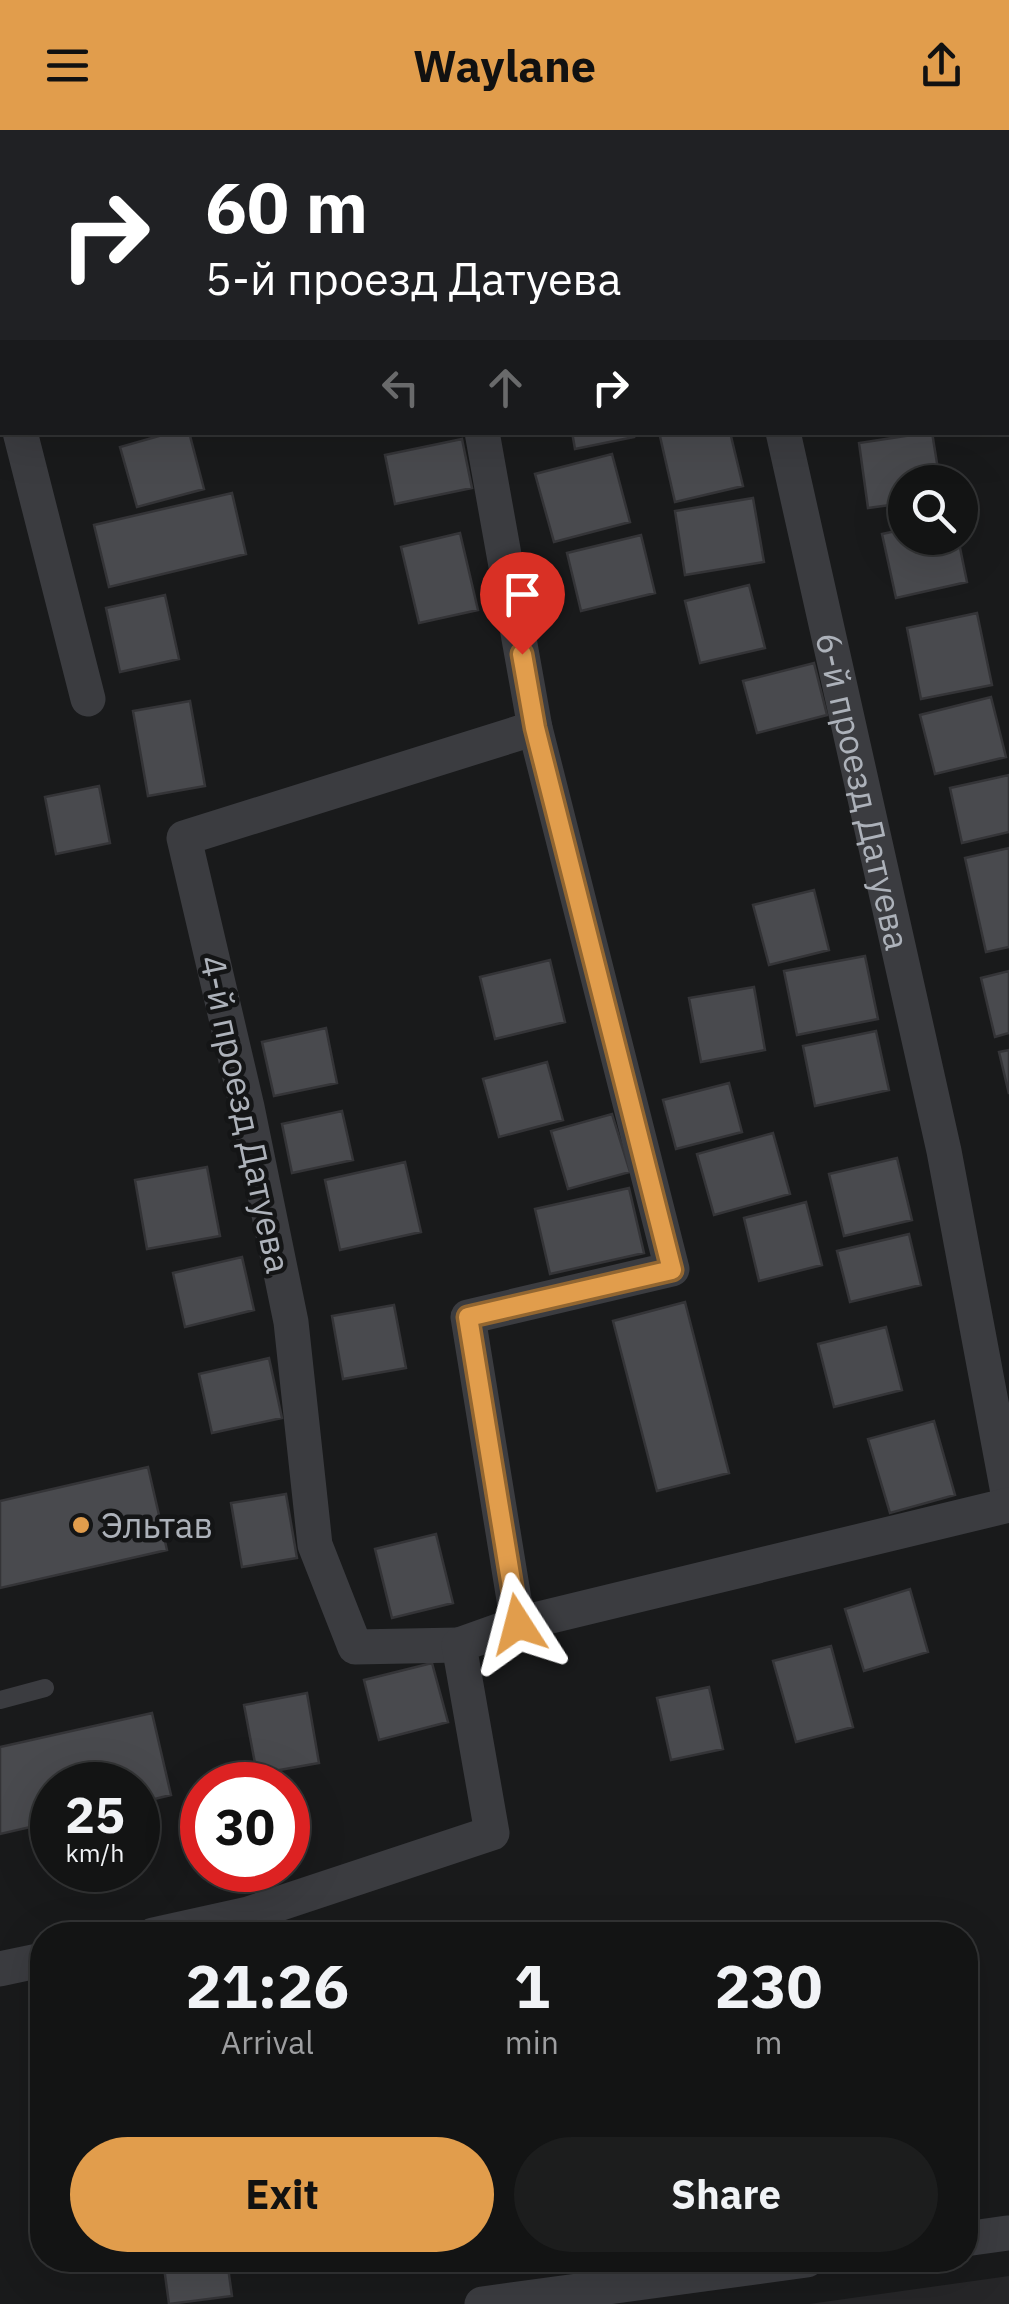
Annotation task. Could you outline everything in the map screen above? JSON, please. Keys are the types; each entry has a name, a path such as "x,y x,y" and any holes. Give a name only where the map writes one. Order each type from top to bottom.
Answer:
{"street":[{"path":"21,435 88,699"},
{"path":"483,435 535,728 672,1270 468,1317 518,1624"},
{"name":"6-й проезд Датуева","path":"784,435 944,1151 1009,1501"},
{"name":"4-й проезд Датуева","path":"459,1645 354,1646 315,1545 290,1322 247,1107 184,838 535,728"},
{"path":"212,1922 248,1914 492,1833 459,1645 518,1624 1009,1501"},
{"path":"0,1969 30,1963"},
{"path":"978,2237 1007,2233"},
{"path":"482,2304 718,2272"}],"lane":[{"path":"0,1700 45,1688"}],"shaded area":[{"path":"1009,2276 1009,2304 809,2304"}],"building":[{"path":"162,435 190,435 204,489 137,507 120,447"},
{"path":"573,435 634,435 634,437 575,449"},
{"path":"660,435 731,435 743,486 675,502"},
{"path":"932,435 937,465 888,465 888,505 868,508 859,443"},
{"path":"462,439 472,488 395,504 385,455"},
{"path":"612,454 630,522 554,542 535,474"},
{"path":"232,493 246,554 109,587 94,525"},
{"path":"753,498 764,562 685,575 675,511"},
{"path":"460,533 478,610 419,623 401,547"},
{"path":"888,533 888,555 961,555 967,582 896,598 882,534"},
{"path":"641,535 655,593 581,611 567,553"},
{"path":"749,585 765,648 700,663 685,601"},
{"path":"165,595 179,659 120,672 106,608"},
{"path":"977,613 992,685 921,699 907,628"},
{"path":"814,663 827,715 757,733 743,681"},
{"path":"991,697 1006,757 935,774 920,715"},
{"path":"190,701 205,786 148,796 133,711"},
{"path":"1009,775 1009,832 962,843 950,788"},
{"path":"99,786 110,843 56,854 45,797"},
{"path":"1009,848 1009,947 986,952 965,858"},
{"path":"814,890 829,950 769,965 753,905"},
{"path":"865,956 878,1019 797,1035 784,971"},
{"path":"550,960 565,1022 495,1039 480,977"},
{"path":"1009,971 1009,1033 995,1037 981,978"},
{"path":"754,987 765,1050 701,1062 689,998"},
{"path":"326,1028 337,1083 274,1096 262,1042"},
{"path":"876,1031 889,1090 815,1106 803,1046"},
{"path":"1009,1050 1009,1094 999,1052"},
{"path":"547,1062 563,1120 499,1137 483,1079"},
{"path":"729,1083 742,1132 676,1149 663,1100"},
{"path":"342,1111 353,1160 292,1173 282,1124"},
{"path":"612,1114 630,1172 568,1189 551,1131"},
{"path":"773,1133 790,1194 714,1215 697,1154"},
{"path":"897,1158 912,1220 844,1236 829,1174"},
{"path":"405,1162 421,1232 340,1250 325,1180"},
{"path":"207,1167 220,1236 147,1249 135,1180"},
{"path":"629,1188 644,1253 550,1274 535,1209"},
{"path":"806,1202 822,1265 759,1281 744,1218"},
{"path":"909,1234 921,1285 850,1302 837,1251"},
{"path":"242,1257 254,1310 185,1327 173,1273"},
{"path":"685,1302 729,1473 657,1491 613,1321"},
{"path":"394,1305 406,1368 343,1379 332,1316"},
{"path":"886,1327 902,1390 834,1407 818,1344"},
{"path":"269,1358 282,1418 212,1433 199,1374"},
{"path":"934,1421 955,1495 890,1513 868,1439"},
{"name":"Эльтав","path":"148,1467 167,1550 0,1588 0,1501"},
{"path":"286,1494 297,1558 242,1567 231,1503"},
{"path":"436,1534 453,1603 392,1618 375,1549"},
{"path":"910,1589 928,1652 864,1671 845,1609"},
{"path":"831,1646 853,1727 796,1742 773,1661"},
{"path":"432,1663 448,1722 379,1740 364,1680"},
{"path":"709,1687 723,1749 671,1760 657,1698"},
{"path":"307,1693 319,1763 255,1762 244,1705"},
{"path":"152,1713 171,1795 160,1798 160,1762 30,1762 30,1827 0,1834 0,1747"},
{"path":"165,2272 229,2272 232,2296 169,2304"}],"place":[{"name":"Эльтав","path":"81,1525"}],"route":[{"path":"518,1624 468,1317 672,1270 535,728 522,654"}]}
